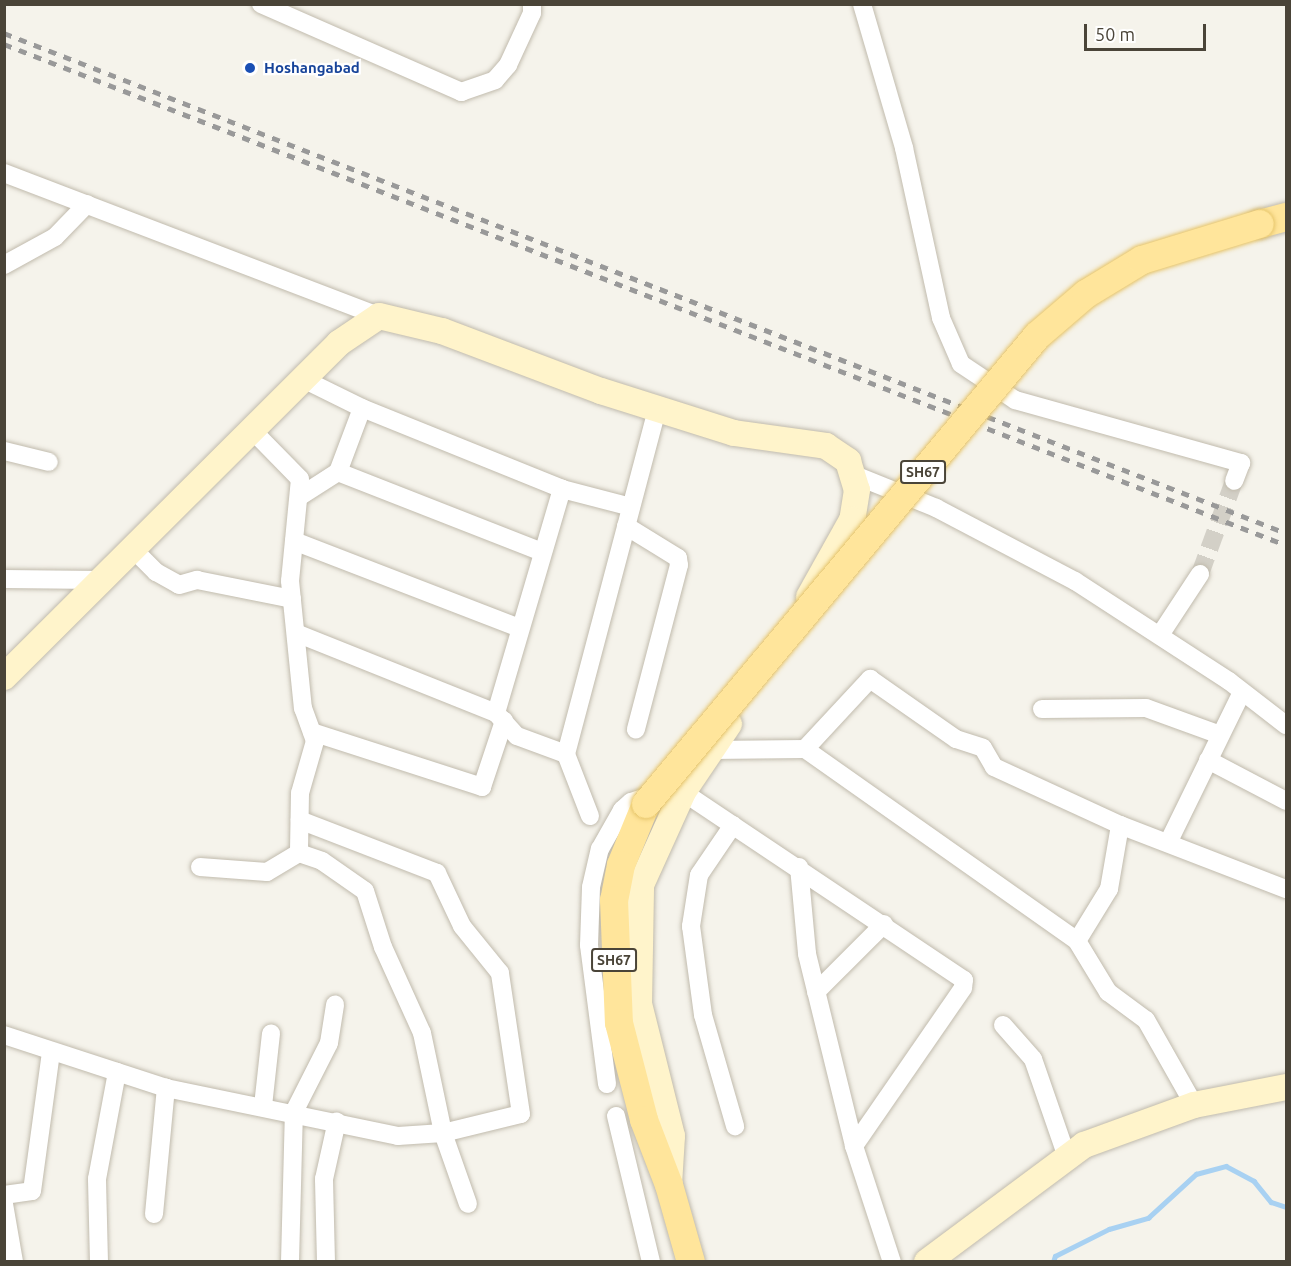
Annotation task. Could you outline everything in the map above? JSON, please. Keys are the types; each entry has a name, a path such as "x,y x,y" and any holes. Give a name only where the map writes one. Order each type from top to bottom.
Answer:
{"main road":[{"name":"SH67","path":"691,1262 669,1185 644,1120 619,1023 613,950 614,900 621,865 646,804 1037,336 1086,294 1142,260 1273,220"},
{"path":"4,677 339,343 379,316 442,331 657,409 734,433 826,446 848,461 857,490 852,520 757,688 710,750 683,792 641,885 639,1004 672,1136 669,1185"},
{"path":"927,1262 1084,1145 1194,1105 1287,1087"}],"street":[{"path":"261,4 461,92 495,80 508,65 535,7"},
{"path":"861,4 904,148 941,318 961,364 1015,400 1241,463 1234,481"},
{"path":"4,172 379,316"},
{"path":"4,266 55,237 87,204"},
{"path":"303,380 362,408 562,489 631,507"},
{"path":"299,497 338,472 362,408"},
{"path":"590,816 566,754 657,409"},
{"path":"253,431 300,479 294,541 292,599 303,708 315,741 300,793 299,853"},
{"path":"4,451 49,462"},
{"path":"338,472 542,552"},
{"path":"852,474 936,508 1076,581 1160,635 1287,725"},
{"path":"312,732 482,787 520,628 562,489"},
{"path":"626,525 678,558 680,565 636,729"},
{"path":"294,541 520,628"},
{"path":"133,549 156,572 179,585 197,580 292,599"},
{"path":"1160,635 1200,574"},
{"path":"4,579 100,580"},
{"path":"296,633 500,717 517,736 566,754"},
{"path":"805,749 870,678 956,738 983,748 994,767 1120,825 1287,889"},
{"path":"1168,843 1242,692"},
{"path":"1042,709 1146,708 1220,735"},
{"path":"710,750 805,749 1077,941 1108,992 1146,1020 1194,1105"},
{"path":"1208,760 1287,801"},
{"path":"607,1084 589,945 591,887 600,849 622,810 631,802 665,791 683,792 959,975 963,988 855,1146"},
{"path":"4,1035 166,1088 294,1112 398,1136 443,1133 521,1114 500,973 462,926 437,873 300,820"},
{"path":"733,825 699,875 691,926 703,1015 735,1126"},
{"path":"1077,941 1109,889 1120,825"},
{"path":"200,867 267,872 299,853 322,861 365,891 383,946 422,1033 443,1133 468,1204"},
{"path":"799,867 805,944 816,992 855,1146 892,1262"},
{"path":"816,992 884,924"},
{"path":"290,1262 294,1112 329,1043 335,1004"},
{"path":"1003,1025 1033,1059 1068,1157"},
{"path":"263,1106 271,1033"},
{"path":"4,1196 32,1191 51,1052"},
{"path":"99,1262 97,1179 117,1072"},
{"path":"154,1214 166,1088"},
{"path":"616,1116 651,1262"},
{"path":"326,1262 324,1179 337,1121"},
{"path":"4,1203 14,1262"}],"waterway":[{"path":"1053,1262 1055,1256 1109,1229 1148,1218 1196,1174 1226,1166 1254,1181 1271,1202 1286,1207"}],"tunnel":[{"path":"1200,574 1234,481"}],"railway":[{"path":"4,33 1286,533"},
{"path":"4,44 1286,545"}],"place":[{"name":"Hoshangabad","path":"250,68"}]}
